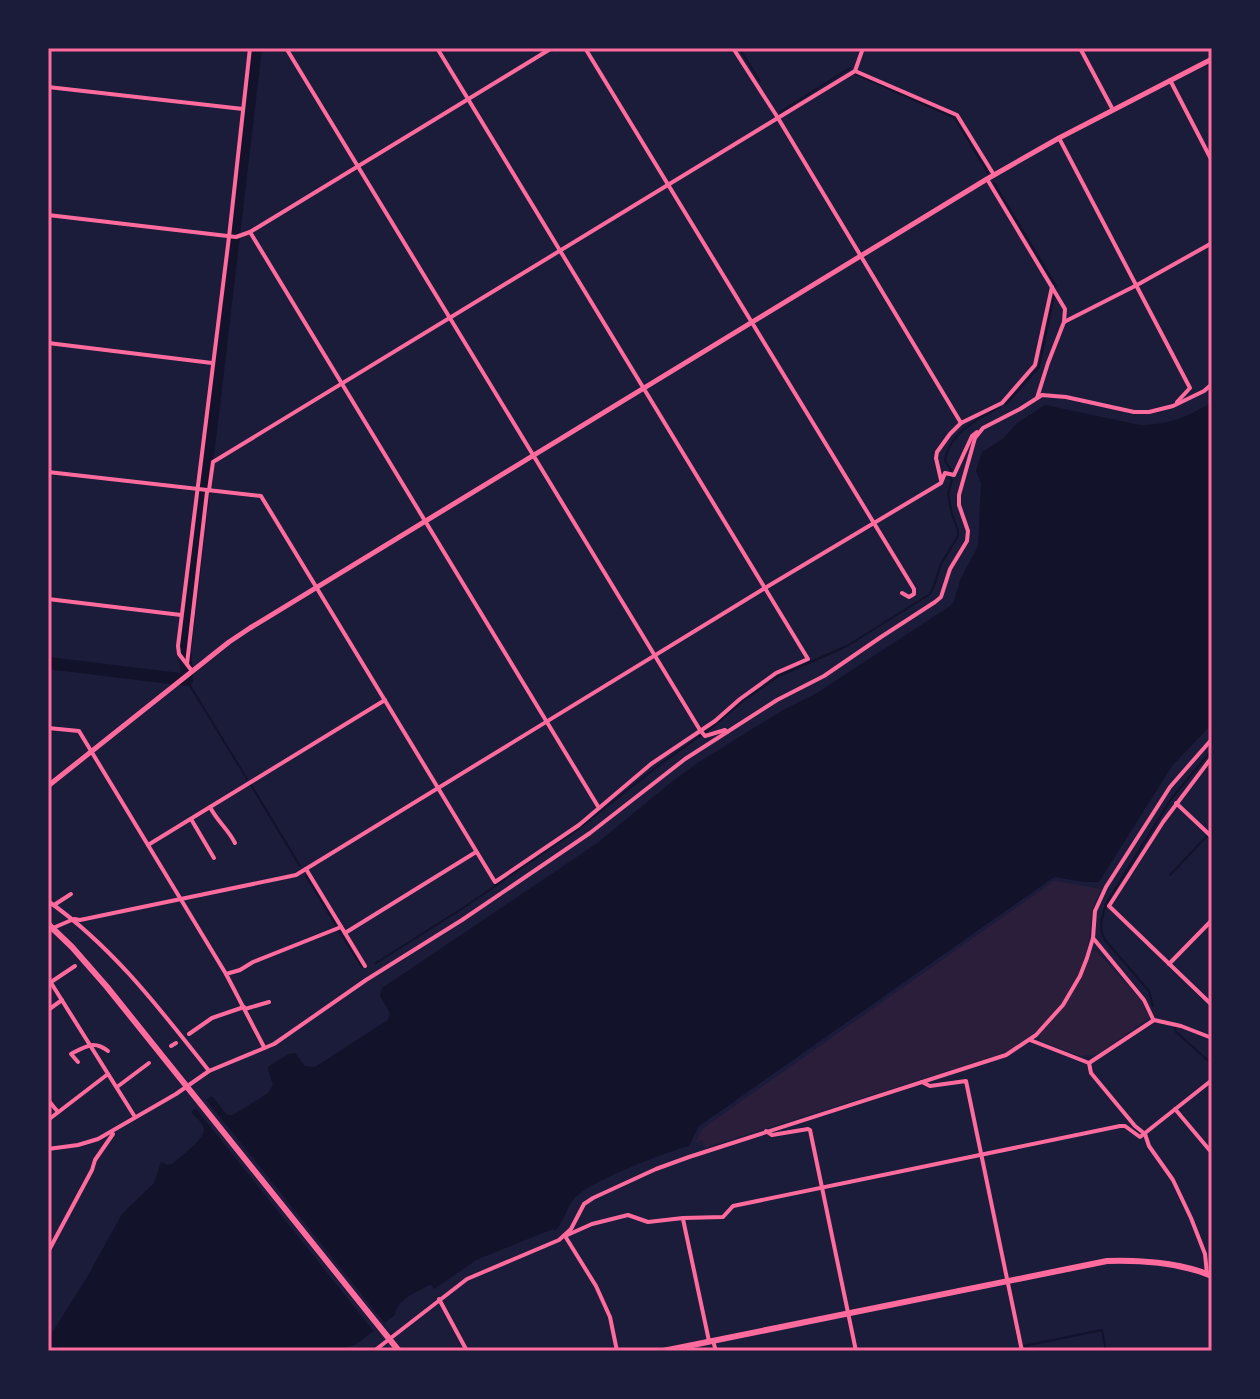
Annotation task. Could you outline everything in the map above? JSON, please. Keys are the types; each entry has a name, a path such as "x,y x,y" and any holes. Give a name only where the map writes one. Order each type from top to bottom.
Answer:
{"main road":[{"path":"51,926 97,975 399,1351"},
{"path":"663,1351 1107,1261 1152,1262 1210,1275"}],"street":[{"path":"192,671 179,654 178,646 204,490 214,363 232,237 250,48"},
{"path":"286,48 702,733"},
{"path":"48,472 261,496 495,882 579,825 651,764 702,733 740,699 776,673 808,659 437,48"},
{"path":"48,215 232,237 250,232 552,48"},
{"path":"585,48 914,589 914,594 909,597 902,593"},
{"path":"733,48 961,423"},
{"path":"187,664 207,492 204,490 213,462 855,71 863,48"},
{"path":"1080,48 1113,110"},
{"path":"48,786 229,642 317,587 987,179 1212,59"},
{"path":"855,71 957,115 994,175"},
{"path":"1170,80 1212,161"},
{"path":"48,87 243,109"},
{"path":"1059,138 1190,388 1173,406"},
{"path":"987,179 1065,309 1064,322 1037,398"},
{"path":"250,232 599,808"},
{"path":"1064,322 1212,243"},
{"path":"941,483 937,452 950,434 961,423 1002,403 1035,365 1052,287"},
{"path":"48,343 214,363"},
{"path":"51,926 296,875 941,483 945,473 950,474 972,436 1037,398 1046,395 1066,397 1134,412 1149,412 1173,406 1212,384"},
{"path":"48,1149 89,1143 114,1132 188,1088 209,1071 274,1044 590,833 685,759 777,700 824,676 941,597 950,569 969,535 959,505 959,495 978,432"},
{"path":"48,599 182,615"},
{"path":"148,845 385,700"},
{"path":"48,728 79,731 226,974 264,1047"},
{"path":"702,733 727,732"},
{"path":"565,1236 584,1204 600,1194 678,1161 1006,1055 1030,1040 1050,1021 1080,976 1093,938 1095,911 1106,887 1170,787 1212,739"},
{"path":"1212,757 1176,803 1109,906 1212,1005"},
{"path":"1176,803 1212,837"},
{"path":"210,807 217,822 229,832 235,843"},
{"path":"191,819 214,858"},
{"path":"345,933 476,852"},
{"path":"306,869 365,966"},
{"path":"54,905 71,894"},
{"path":"48,901 74,919 120,962 209,1071"},
{"path":"1169,964 1212,920"},
{"path":"226,974 341,927"},
{"path":"1093,938 1144,1000 1154,1020"},
{"path":"75,966 50,980 135,1117"},
{"path":"48,1010 62,1000"},
{"path":"189,1034 212,1018 269,1002"},
{"path":"1089,1063 1154,1020 1212,1038"},
{"path":"1030,1040 1089,1063"},
{"path":"78,1062 71,1054 89,1044 108,1051"},
{"path":"117,1087 149,1063"},
{"path":"1089,1063 1091,1073 1145,1134 1149,1146 1173,1180 1191,1218 1210,1275"},
{"path":"48,1120 108,1074"},
{"path":"374,1351 467,1279 592,1224 628,1215 648,1222 723,1217 733,1206 1120,1126 1125,1126 1140,1137 1212,1080"},
{"path":"922,1082 930,1086 966,1081 1022,1351"},
{"path":"48,1100 58,1112"},
{"path":"1175,1109 1212,1153"},
{"path":"766,1131 772,1135 810,1130 856,1351"},
{"path":"48,1252 95,1160 114,1132"},
{"path":"683,1218 711,1341 716,1351"},
{"path":"565,1236 596,1286 610,1317 617,1351"},
{"path":"439,1299 467,1351"}],"shaded area":[{"path":"1212,402 1212,724 1172,766 1099,882 1054,877 699,1126 689,1146 595,1184 574,1199 555,1231 553,1229 476,1260 434,1289 432,1285 427,1286 412,1294 399,1305 395,1315 355,1345 334,1351 48,1351 48,1339 122,1214 154,1183 161,1162 172,1164 201,1137 204,1129 191,1112 212,1096 227,1115 233,1115 268,1093 273,1085 269,1066 295,1053 305,1066 315,1067 388,1020 390,1013 380,996 382,988 596,844 699,762 783,710 817,693 950,606 978,546 981,483 976,471 982,452 1003,439 1017,423 1045,405 1150,425 1178,419"},
{"path":"1054,881 1102,889 1094,905 1087,949 1076,982 1056,1011 1030,1036 1001,1054 704,1148 702,1140 695,1144 702,1129"},
{"path":"1095,950 1142,1001 1149,1018 1098,1054 1080,1056 1040,1041 1039,1035 1070,996"}],"pier":[{"path":"204,1097 387,1326 376,1334 193,1105"}],"waterway":[{"path":"48,663 187,680 185,652 256,48"},
{"path":"739,48 760,81"},
{"path":"780,112 850,68"},
{"path":"856,74 955,118 988,173"},
{"path":"994,183 1056,286"},
{"path":"1006,404 1039,367 1054,296"},
{"path":"376,963 578,829 779,676 847,646 930,594 941,564 958,536 948,494 952,480 951,470 945,461 948,451 965,428 1000,407"},
{"path":"189,684 247,779"},
{"path":"1153,1006 1149,991 1105,940 1102,918 1106,904 1171,799 1212,750"},
{"path":"251,785 300,866"},
{"path":"1170,875 1207,836"},
{"path":"306,876 336,925"},
{"path":"339,931 362,967"},
{"path":"1175,1028 1212,1064"},
{"path":"1024,1346 1102,1330 1106,1351"}]}
